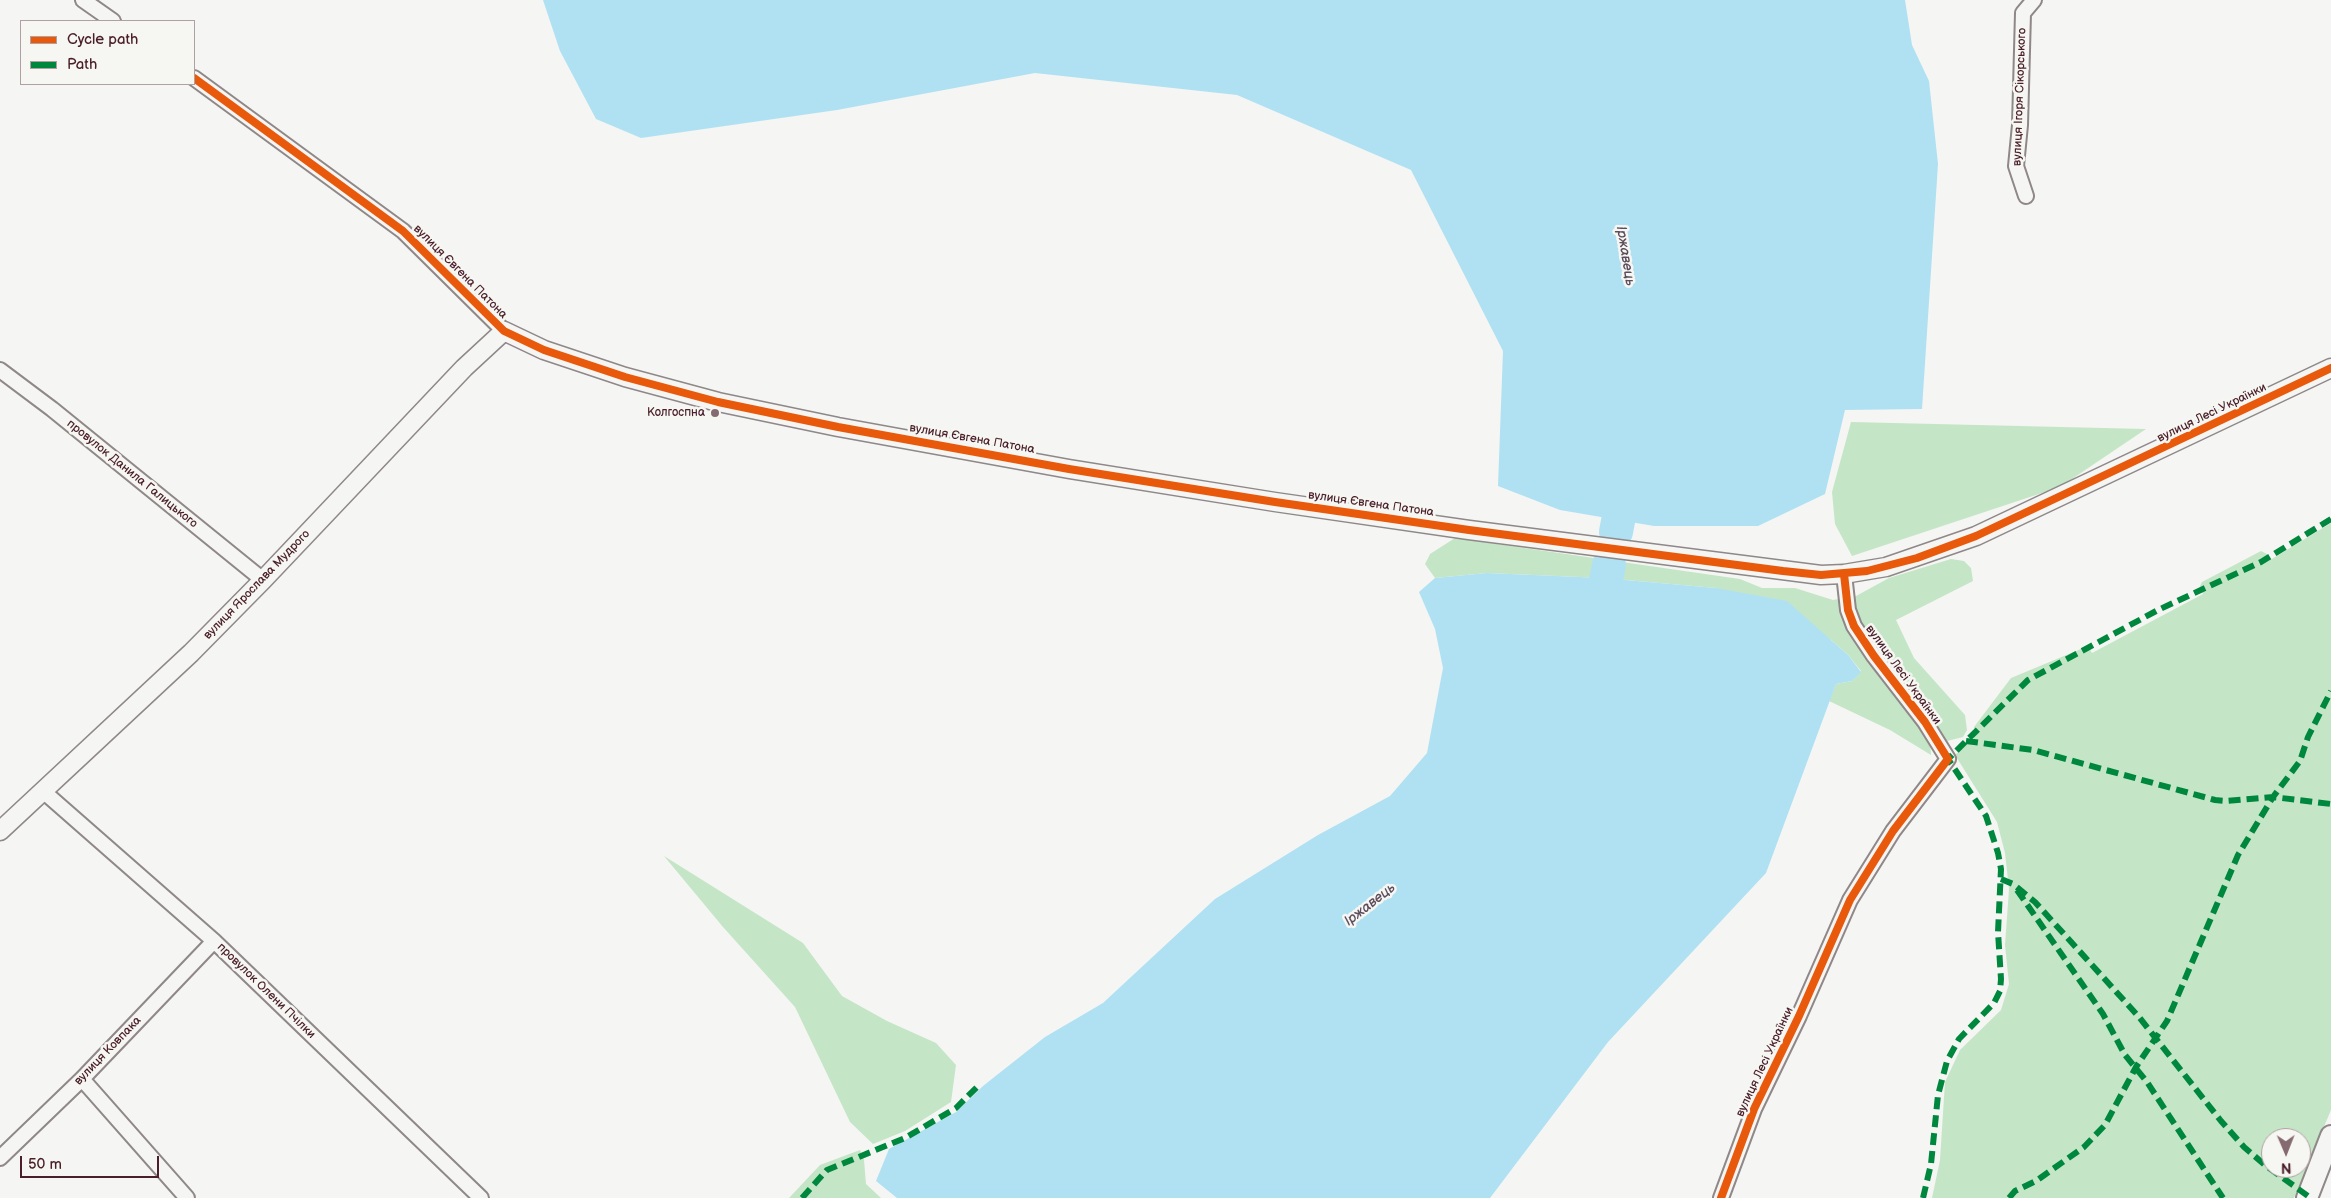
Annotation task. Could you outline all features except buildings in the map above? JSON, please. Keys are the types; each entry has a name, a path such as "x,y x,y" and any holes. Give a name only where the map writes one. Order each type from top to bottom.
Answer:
{"main road":[{"path":"2307,1198 2331,1136"}],"street":[{"path":"82,0 112,20"},
{"name":"вулиця Ігоря Сікорського","path":"2026,196 2016,166 2020,125 2023,13 2034,0"},
{"name":"вулиця Євгена Патона","path":"195,79 403,231 504,331 544,350 624,376 718,402 847,428 1069,468 1294,505 1783,571 1821,575 1844,574"},
{"name":"вулиця Ярослава Мудрого","path":"0,831 190,653 263,580 464,368 504,331"},
{"name":"вулиця Лесі Українки","path":"1721,1198 1757,1102 1799,1016 1850,900 1893,832 1948,759 1925,722 1874,656 1854,626 1847,603 1844,574 1886,567 1976,536 2331,368"},
{"name":"провулок Данила Галицького","path":"0,370 52,409 263,580"},
{"name":"провулок Олени Пчілки","path":"44,791 214,941 482,1198"},
{"name":"вулиця Ковпака","path":"0,1158 82,1079 214,941"},
{"path":"82,1079 187,1198"}],"green space":[{"path":"1851,422 2146,429 2060,487 1852,556 1835,524 1832,492"},
{"path":"2331,523 2331,1110 2311,1158 2311,1128 2261,1128 2261,1178 2302,1178 2294,1198 1932,1198 1940,1160 1945,1082 1960,1050 2001,1010 2009,984 2005,945 2009,889 2005,853 1997,822 1955,755 1974,738 1974,727 2011,678 2088,646 2092,653 2203,594 2200,586 2202,582 2261,551 2267,554 2267,562"},
{"path":"1455,538 1740,579 1762,588 1795,588 1833,600 1856,596 1889,578 1951,559 1964,561 1971,568 1973,581 1896,620 1914,658 1965,715 1967,730 1963,737 1947,741 1933,721 1922,725 1930,739 1931,755 1890,730 1829,701 1836,684 1852,681 1861,671 1849,656 1831,640 1716,588 1603,578 1487,573 1435,578 1425,564 1430,554"},
{"path":"664,856 803,943 842,996 887,1021 936,1043 956,1065 951,1102 905,1131 873,1144 850,1122 795,1007 723,927"},
{"path":"860,1150 864,1160 866,1184 881,1198 789,1198 820,1165"}],"water":[{"path":"543,0 1905,0 1912,45 1929,81 1938,164 1922,409 1845,410 1825,494 1758,526 1654,526 1560,510 1498,486 1503,351 1411,170 1237,95 1035,73 837,110 641,138 596,119 560,51"},
{"path":"1487,573 1603,578 1716,588 1787,601 1849,656 1861,672 1852,681 1836,684 1766,873 1608,1042 1490,1198 897,1198 876,1181 889,1149 956,1112 983,1086 1045,1037 1103,1003 1215,899 1318,835 1390,796 1427,753 1443,668 1435,629 1419,592 1435,578"}],"waterway":[{"name":"Іржавець","path":"1616,532 1627,473"},
{"name":"Іржавець","path":"1594,623 1600,610 1609,565"}],"marked path":[{"path":"1923,1198 1931,1164 1938,1095 1947,1061 1959,1039 1994,1003 2000,991 2001,979 1998,932 2001,869 1998,853 1986,816 1948,759 2028,680 2158,610 2261,562 2331,519"},
{"path":"2009,1198 2015,1191 2036,1181 2084,1147 2105,1125 2136,1067 2167,1021 2238,855 2273,797 2300,761 2308,737 2331,691"},
{"path":"1966,741 2033,750 2215,800 2227,801 2273,797 2331,804"},
{"path":"2001,879 2013,884 2035,902 2139,1017 2221,1121 2244,1147 2265,1165 2308,1196"},
{"path":"2017,890 2103,1014 2125,1055 2147,1082 2223,1198"},
{"path":"802,1198 827,1170 905,1138 956,1108 978,1086"}],"cycle path":[{"path":"195,79 403,231 504,331 544,350 625,377 718,402 838,427 1069,469 1275,502 1469,530 1821,575 1867,571 1917,558 1976,536 2331,368"},
{"path":"1721,1198 1754,1109 1799,1016 1850,900 1893,831 1948,759 1925,722 1874,656 1854,626 1848,610 1844,574"}],"place":[{"name":"Колгоспна","path":"715,413"}]}
